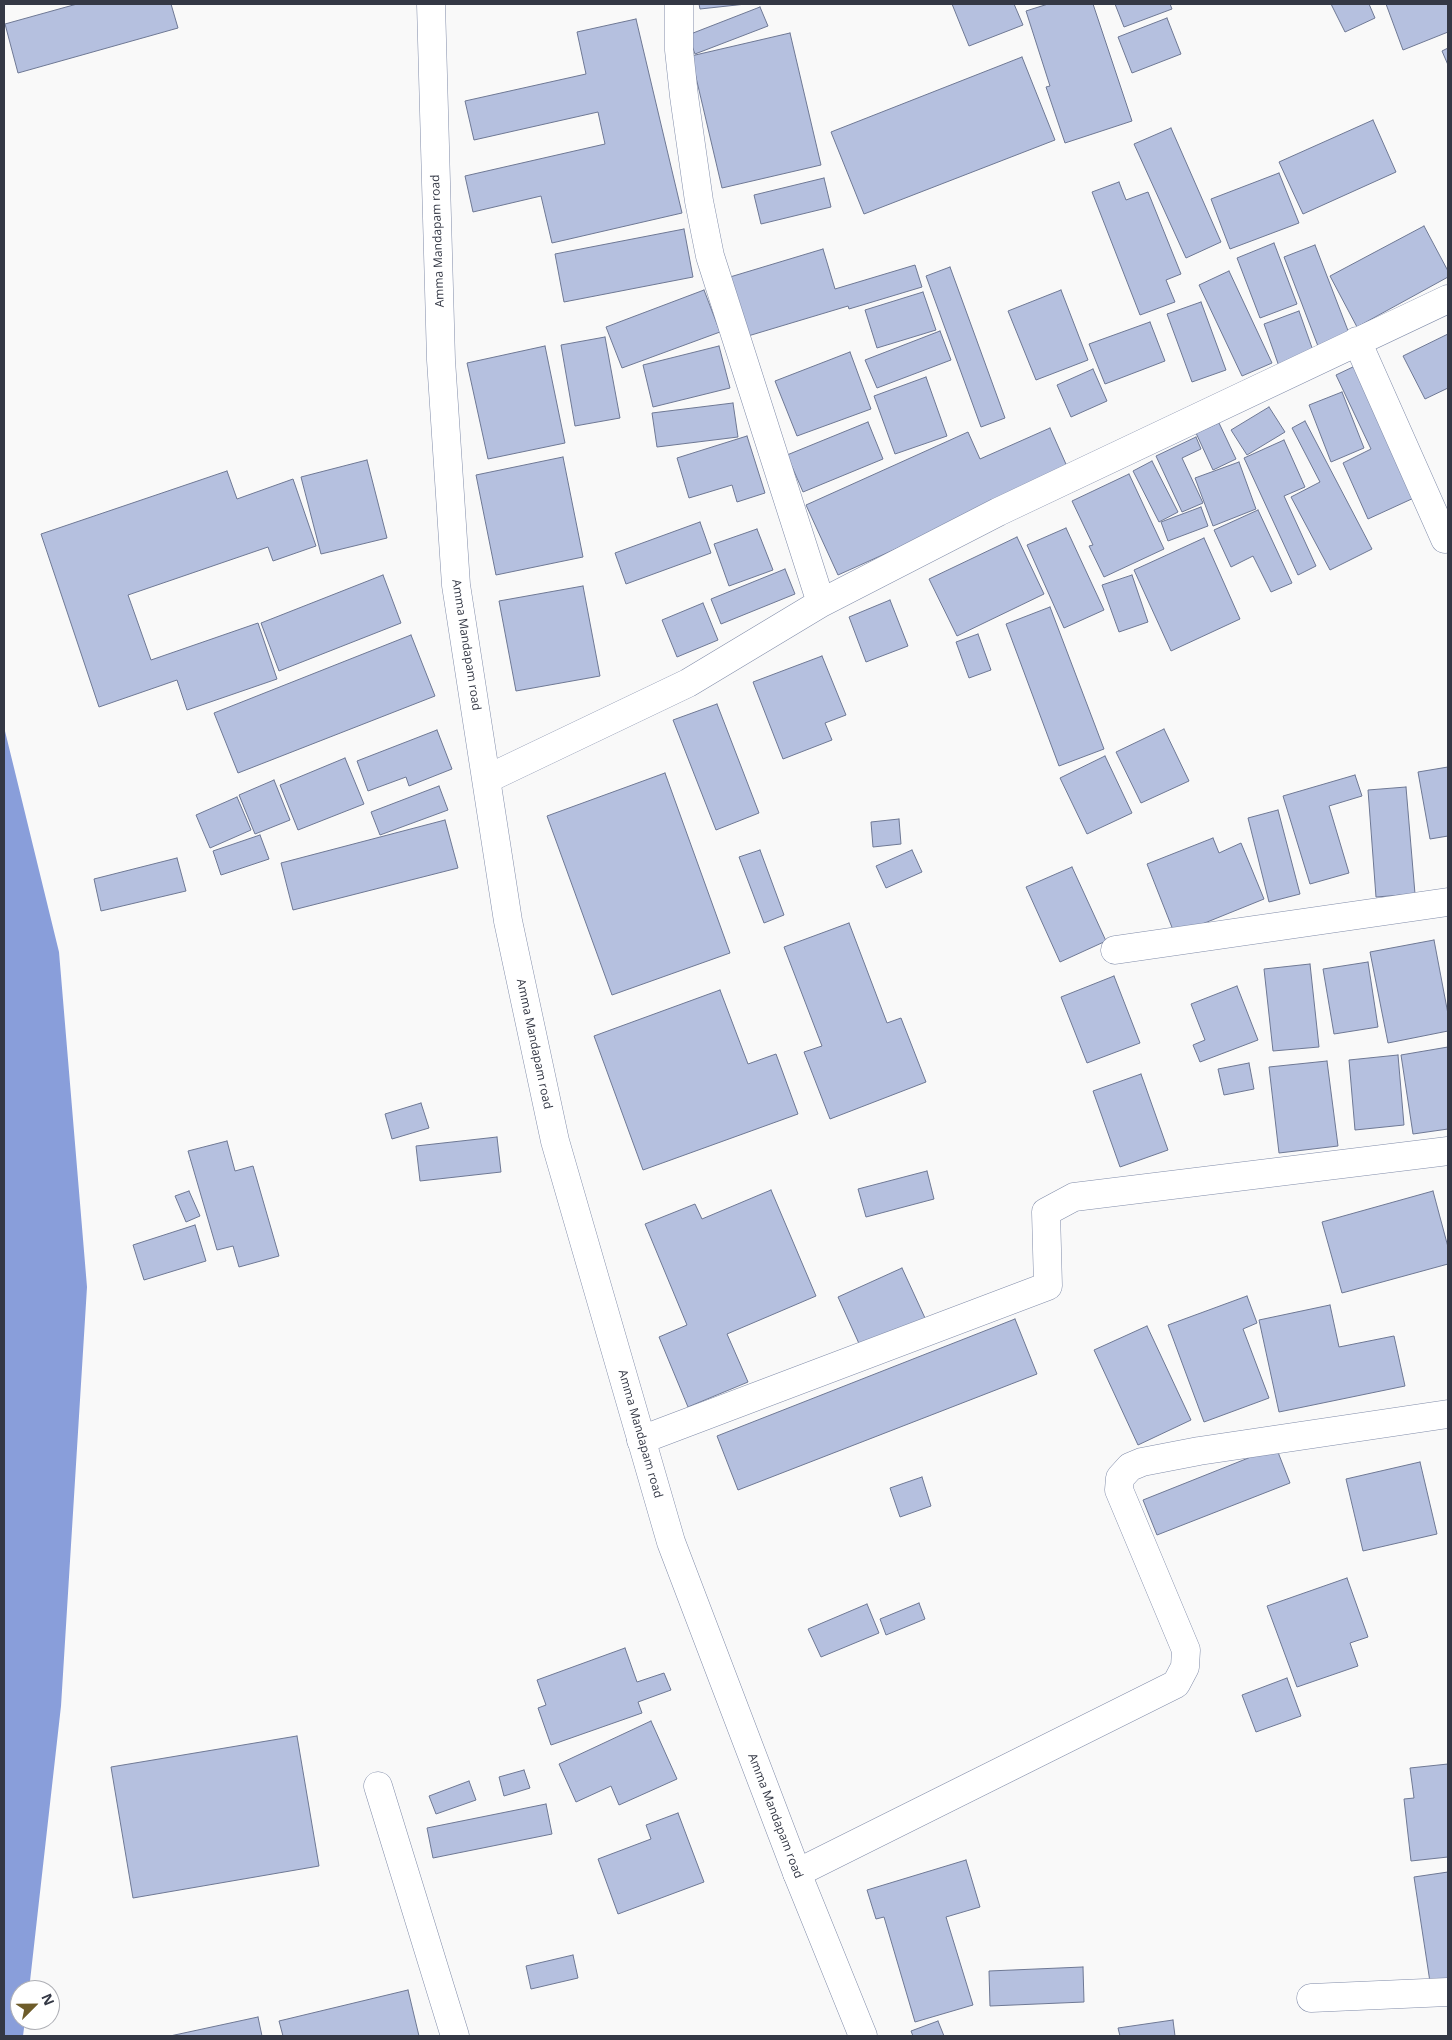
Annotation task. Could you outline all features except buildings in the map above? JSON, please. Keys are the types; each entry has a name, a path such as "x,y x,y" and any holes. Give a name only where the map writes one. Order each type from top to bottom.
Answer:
{"street":[{"name":"Amma Mandapam road","path":"431,4 441,360 456,586 508,921 555,1141 670,1542 796,1873 863,2036"},
{"path":"679,4 679,50 684,96 699,201 710,256 821,603"},
{"path":"487,779 688,682 821,603 998,512 1448,299"},
{"path":"1357,341 1445,538"},
{"path":"1115,950 1448,902"},
{"path":"641,1440 1048,1286 1046,1212 1074,1197 1448,1151"},
{"path":"796,1873 1176,1684 1185,1667 1186,1650 1119,1490 1120,1478 1130,1467 1142,1462 1199,1452 1448,1414"},
{"path":"378,1786 455,2036"},
{"path":"1312,1998 1448,1992"}],"water":[{"path":"4,727 59,952 87,1287 61,1706 30,1980 10,1980 10,2030 24,2030 23,2036 4,2036"}]}
